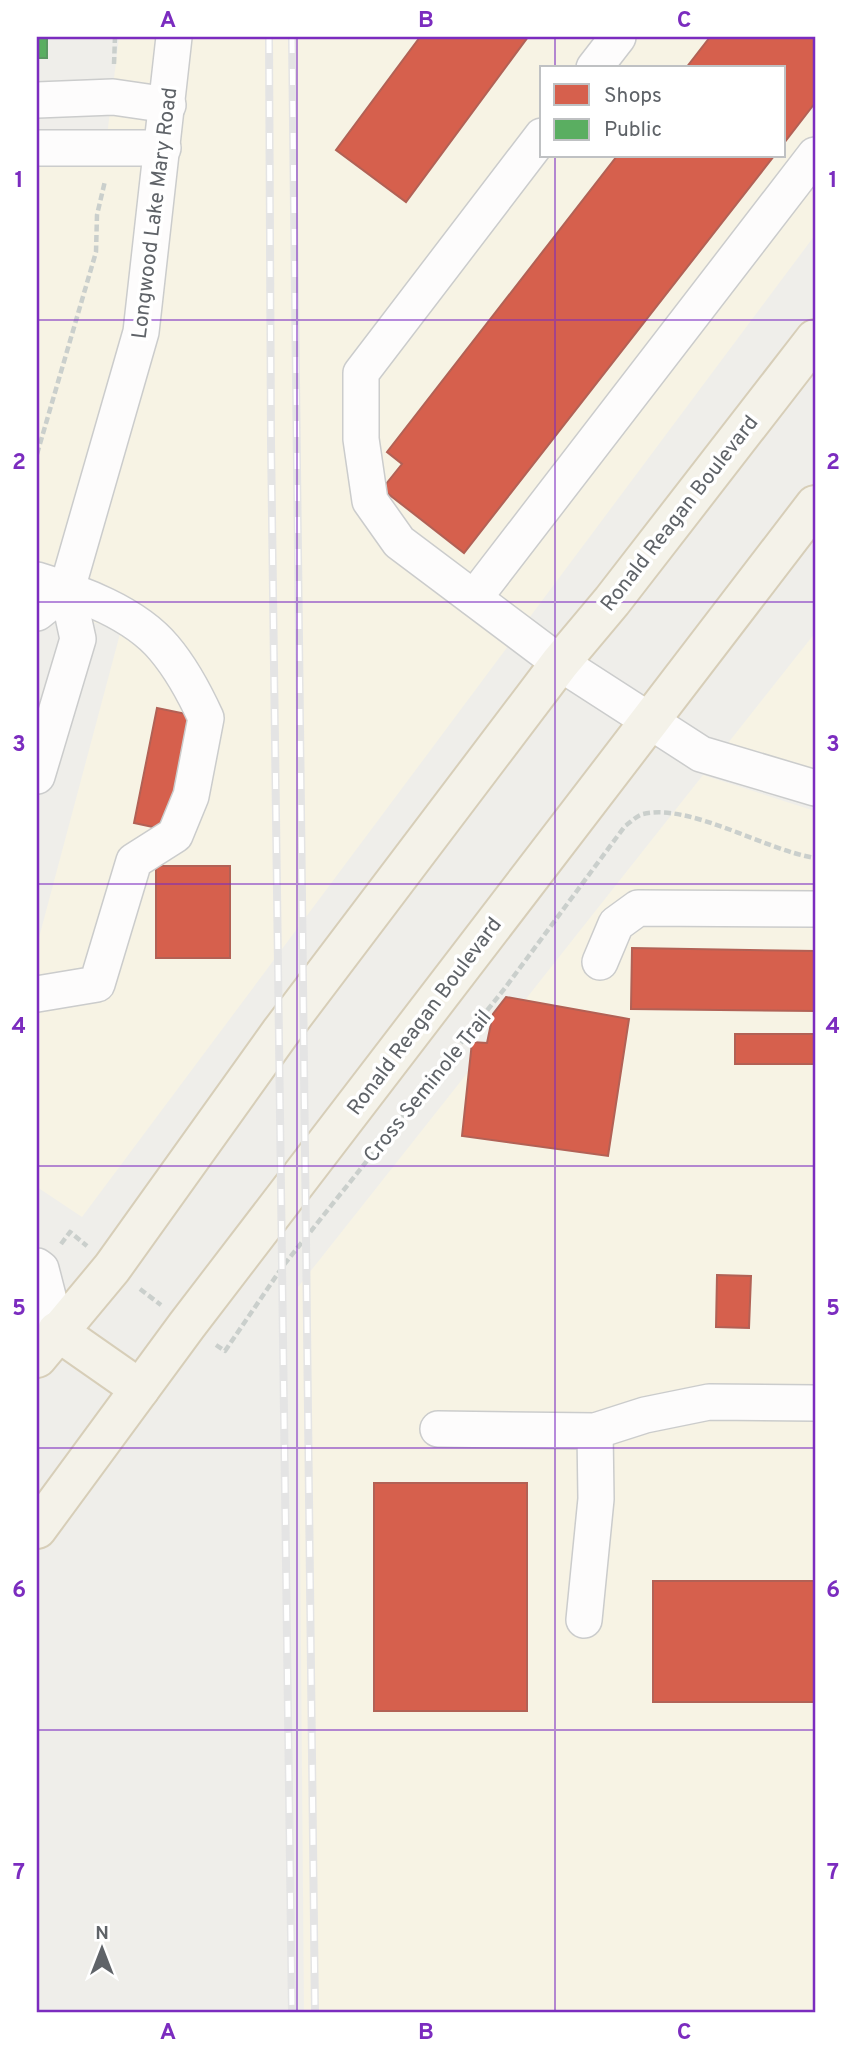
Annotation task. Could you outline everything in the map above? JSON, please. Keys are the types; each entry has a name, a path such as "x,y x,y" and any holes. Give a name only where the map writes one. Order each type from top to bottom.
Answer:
{"main road":[{"name":"Ronald Reagan Boulevard","path":"44,1338 112,1268 287,1024 560,663 612,601 815,339"},
{"name":"Ronald Reagan Boulevard","path":"37,1529 187,1325 815,505"},
{"path":"44,1338 140,1389"}],"street":[{"name":"Longwood Lake Mary Road","path":"37,776 78,639 52,584 141,332 174,37"},
{"path":"596,66 618,37"},
{"path":"37,100 113,97 168,105"},
{"path":"540,139 361,373 361,439 370,501 399,542 560,663 701,754 815,788"},
{"path":"37,148 163,148"},
{"path":"474,598 815,155"},
{"path":"37,613 52,584 130,620 164,647 206,718 191,796 175,835 134,862 97,984 37,994"},
{"path":"600,962 616,924 638,908 815,909"},
{"path":"37,1266 41,1269 44,1338"},
{"path":"438,1429 595,1431 645,1415 709,1402 815,1403"},
{"path":"584,1620 596,1499 595,1431"}],"path":[{"path":"113,97 115,37"},
{"path":"37,454 96,252 97,215 104,188 108,149"},
{"name":"Cross Seminole Trail","path":"70,1232 112,1268 225,1351 282,1266 505,988 625,826 640,814 681,814 793,854 815,858"}],"shaded area":[{"path":"119,37 158,37 124,327 54,573 37,590 37,141 107,136"},
{"path":"191,37 815,37 815,235 82,1217 37,1187 37,945 121,630 92,622 86,586 157,334"},
{"path":"815,633 815,771 728,743"},
{"path":"703,775 815,811 815,2013 304,2013 298,1287"}],"building: Shops":[{"path":"420,37 528,37 406,202 336,150"},
{"path":"710,37 815,37 815,103 786,140 786,66 688,66"},
{"path":"615,158 772,158 464,553 382,489 402,464 387,452"},
{"path":"157,708 191,715 167,830 134,823"},
{"path":"156,866 230,866 230,958 156,958"},
{"path":"632,948 815,951 815,1011 631,1009"},
{"path":"506,997 629,1019 608,1156 462,1136 472,1042 487,1043 493,1014"},
{"path":"735,1034 815,1034 815,1064 735,1064"},
{"path":"717,1275 751,1276 749,1328 716,1327"},
{"path":"374,1483 527,1483 527,1711 374,1711"},
{"path":"653,1581 815,1581 815,1702 653,1702"}],"building: Public":[{"path":"37,37 47,37 47,58 37,58"}],"railway":[{"path":"269,37 271,442 292,2013"},
{"path":"292,37 315,2013"}]}
